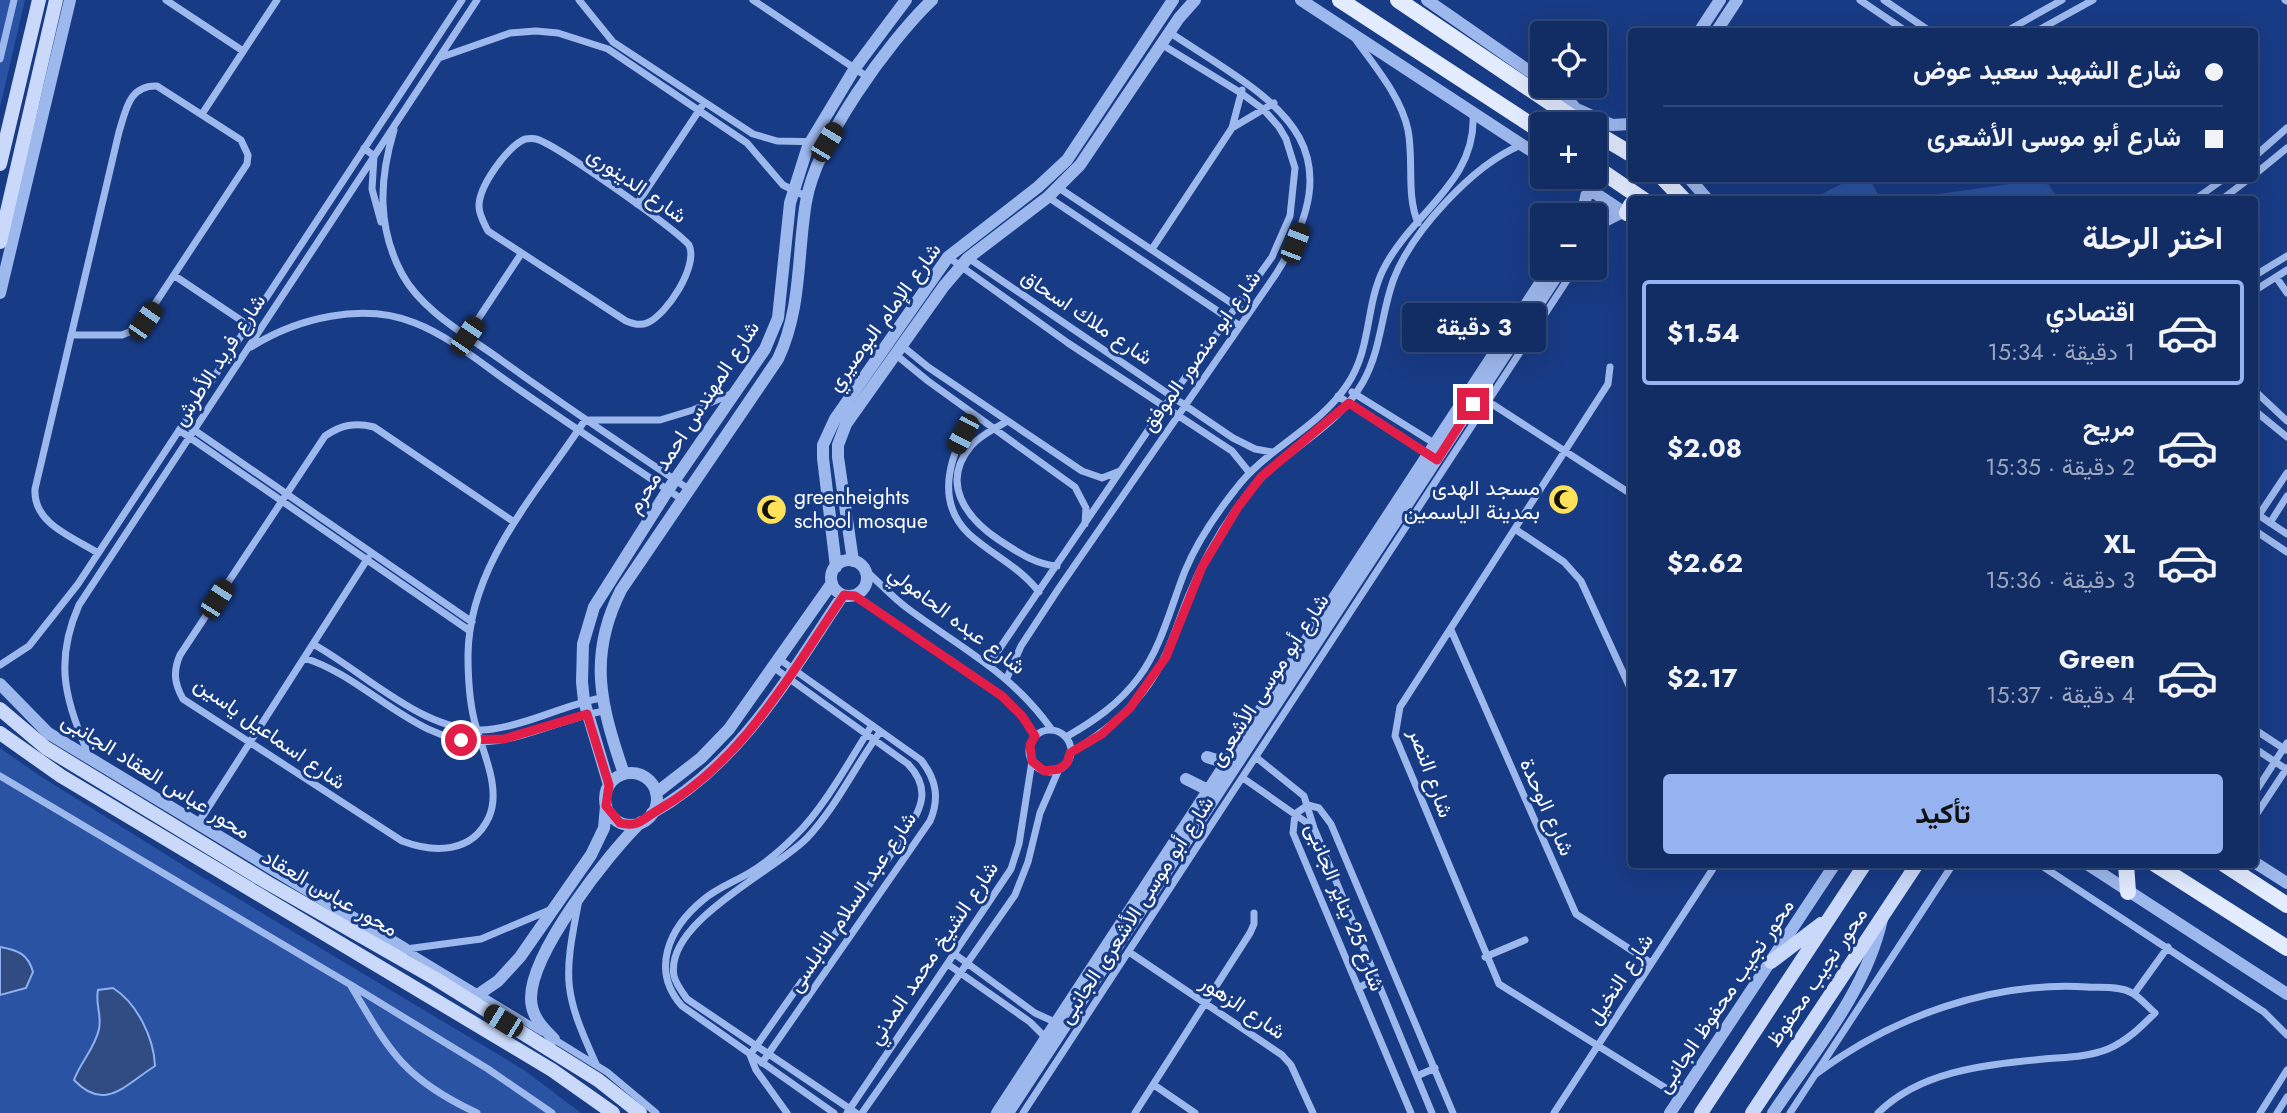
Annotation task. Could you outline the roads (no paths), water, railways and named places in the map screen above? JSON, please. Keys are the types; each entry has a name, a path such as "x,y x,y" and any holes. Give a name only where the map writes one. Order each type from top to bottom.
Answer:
{"main road":[{"path":"0,163 38,0"},
{"path":"0,242 41,94 56,0"},
{"path":"1340,0 1530,124"},
{"path":"1398,0 1570,112"},
{"path":"1607,140 1628,152"},
{"path":"1607,179 1628,199"},
{"path":"1667,182 1680,196"},
{"name":"محور عباس العقاد","path":"0,709 46,748 146,801 246,869 278,896 552,1070 613,1113"},
{"name":"محور عباس العقاد","path":"0,733 61,776 246,885 278,896 438,975 551,1044 640,1113"},
{"name":"محور نجيب محفوظ","path":"1701,1113 1862,868"},
{"name":"محور نجيب محفوظ","path":"1752,1113 1914,868"},
{"path":"2126,868 2128,892"},
{"path":"2161,868 2287,948"},
{"path":"2229,868 2287,905"},
{"path":"246,869 249,881 246,885"},
{"path":"1771,962 1828,920"}],"street":[{"path":"0,59 13,0"},
{"path":"0,293 41,94 70,0"},
{"path":"168,0 243,51"},
{"path":"202,114 277,0"},
{"path":"579,0 622,52 702,106 753,135 777,141 812,139 827,142"},
{"path":"753,0 870,78"},
{"path":"766,9 773,0"},
{"name":"شارع المهندس احمد محرم","path":"609,785 586,708 581,663 587,625 594,607 672,485 765,349 778,318 792,192 812,139 855,68 906,0"},
{"name":"شارع المهندس احمد محرم","path":"624,774 603,705 601,648 611,611 621,590 758,390 787,341 797,302 807,197 817,164 827,142 889,50 932,0"},
{"name":"شارع الإمام البوصيري","path":"853,561 838,445 846,424 964,262 1059,188 1089,153 1165,38 1195,0"},
{"path":"1301,0 1530,150"},
{"path":"1427,0 1530,72"},
{"path":"1702,28 1720,0"},
{"path":"1719,28 1737,0"},
{"path":"1860,0 1902,28"},
{"path":"1884,0 1925,28"},
{"path":"2012,28 2062,0"},
{"path":"2042,28 2093,0"},
{"name":"شارع فريد الأطرش","path":"90,758 71,714 64,672 69,628 88,590 439,58 470,1"},
{"name":"شارع فريد الأطرش","path":"0,665 29,646 78,583 364,148 470,1"},
{"path":"1170,5 1179,18"},
{"name":"شارع الإمام البوصيري","path":"836,567 824,445 835,419 952,253 1038,187 1066,160 1170,5"},
{"path":"1906,28 1911,18"},
{"path":"439,58 510,33 536,31 622,52"},
{"path":"1352,34 1380,73 1403,115 1408,130 1416,221 1422,231"},
{"name":"شارع ابو منصور الموفق","path":"1007,678 1021,646 1059,588 1295,243 1310,185 1310,168 1302,140 1289,119 1274,103 1246,83 1165,38"},
{"name":"شارع ابو منصور الموفق","path":"989,664 1279,243 1294,194 1292,154 1279,127 1264,110 1165,38"},
{"path":"1152,249 1232,128 1246,83"},
{"path":"71,335 131,333 145,321 247,164 246,147 241,140 157,86 140,88 129,100 71,335 34,502 41,516 98,553"},
{"path":"1561,98 1574,112"},
{"path":"1232,128 1274,103"},
{"path":"702,106 747,143 792,192 807,197"},
{"path":"637,204 702,106"},
{"path":"1066,737 1110,708 1139,677 1154,651 1198,546 1249,472 1311,423 1345,387 1364,350 1381,273 1416,221 1446,189 1471,151 1473,113"},
{"path":"386,232 382,188 384,165 397,121"},
{"path":"1607,124 1628,125"},
{"path":"1607,134 1628,126"},
{"path":"2258,153 2287,128"},
{"path":"747,143 753,135"},
{"name":"شارع الدينورى","path":"537,139 637,204 685,240 693,257 678,290 660,314 645,324 626,321 522,254 488,231 479,206 480,197 495,168 513,144 537,139"},
{"path":"1070,753 1120,719 1150,684 1166,657 1208,554 1249,491 1356,394 1373,362 1392,283 1409,249 1422,231 1480,172 1503,153 1522,145"},
{"path":"364,148 374,156 372,189 393,255 415,295 467,336 686,495"},
{"path":"2258,172 2287,148"},
{"path":"1692,182 1705,196"},
{"path":"2200,196 2219,182"},
{"path":"2226,196 2245,182"},
{"path":"1059,188 1248,314"},
{"path":"1591,189 1628,203"},
{"path":"1048,197 1240,326"},
{"path":"1607,212 1628,206"},
{"path":"1607,222 1628,209"},
{"name":"شارع ملاك اسحاق","path":"952,253 1164,407 1232,451 1249,472"},
{"path":"459,348 522,254"},
{"path":"2258,274 2287,256"},
{"name":"شارع ملاك اسحاق","path":"964,262 1246,446 1272,452"},
{"path":"2258,288 2287,270"},
{"path":"175,276 248,325"},
{"path":"2276,277 2287,293"},
{"name":"شارع أبو موسى الأشعرى","path":"1166,862 1176,829 1226,763 1277,676 1352,563 1436,452 1543,280"},
{"name":"شارع أبو موسى الأشعرى","path":"997,1113 1060,1025 1436,452 1554,280"},
{"name":"شارع أبو موسى الأشعرى الجانبى","path":"1023,1113 1567,280"},
{"path":"248,349 295,325 329,317 363,314 415,323 459,348 579,430 686,495"},
{"path":"889,341 975,416 1075,487 1086,508 1084,528"},
{"path":"899,351 1087,474 1102,478 1121,471"},
{"name":"شارع النصر","path":"1610,367 1608,384 1400,707 1394,726 1395,736 1485,957 1499,985 1680,1097"},
{"path":"1345,387 1436,452"},
{"path":"585,420 660,420 735,393"},
{"path":"2258,394 2287,421"},
{"path":"1338,396 1436,452"},
{"path":"1489,402 1628,492"},
{"path":"2258,413 2287,437"},
{"path":"975,416 956,448 950,466 949,500 968,533 1012,564 1039,592"},
{"name":"شارع اسماعيل ياسين","path":"514,522 385,433 361,424 348,424 325,436 284,497 176,666 177,689 183,699 402,841 427,849 442,850 470,840 488,817 493,788 477,731 468,675 472,622 482,587 514,522 585,420"},
{"path":"1007,421 976,440 962,462 958,480 963,506 979,526 1026,557 1057,566"},
{"path":"181,426 284,497 367,561 470,631"},
{"path":"2258,510 2287,473"},
{"path":"1107,492 1118,499"},
{"path":"2270,523 2287,496"},
{"path":"284,497 373,552 472,622"},
{"path":"2258,514 2287,534"},
{"path":"1515,529 1564,562 1581,581 1628,683"},
{"path":"2258,533 2287,552"},
{"path":"197,825 373,552"},
{"path":"551,1044 534,1016 531,999 533,983 553,940 578,901 607,858 641,822 693,788 722,763 755,725 790,673 849,596 866,586 866,571 853,561 842,562 836,567 832,583 741,713 715,744 656,793 653,813"},
{"name":"شارع عبده الحامولي","path":"866,571 905,607 1007,678 1033,702 1052,730"},
{"path":"1048,580 1059,588"},
{"path":"78,583 88,590"},
{"path":"832,583 849,596"},
{"path":"421,597 426,589"},
{"name":"شارع عبده الحامولي","path":"849,596 1002,696 1022,716 1035,736"},
{"name":"شارع الوحدة","path":"1451,630 1576,914 1651,963"},
{"path":"313,644 431,719 449,727 477,731 603,705"},
{"path":"304,658 337,672 425,726 461,740 481,742 504,739 586,708 603,705"},
{"name":"شارع عبد السلام النابلسى","path":"762,1063 907,855 930,821 935,808 935,789 929,771 921,760 776,663"},
{"name":"شارع عبد السلام النابلسى","path":"750,1055 895,848 922,804 922,784 912,769 790,673"},
{"name":"محور عباس العقاد الجانبى","path":"0,684 48,733 90,758 146,801 197,825 405,949 438,975 479,994 551,1044 597,1065 656,1113"},
{"path":"834,1113 682,1006 665,981 664,966 668,950 682,926 702,901 768,860 797,834 872,725"},
{"path":"1052,730 1066,737 1070,753 1067,763 1059,769 1044,771 1032,761 1030,745 1035,736 1052,730"},
{"path":"2258,731 2286,747 2258,788"},
{"path":"851,1111 757,1044 687,999 674,977 674,965 693,928 709,909 765,872 805,840 822,820 880,732"},
{"path":"2258,751 2287,768 2258,812"},
{"path":"1207,757 1226,763"},
{"path":"1257,758 1296,788 1308,805 1314,828 1432,1113"},
{"name":"شارع الشيخ محمد المدني","path":"851,1111 956,955 1016,857 1032,761"},
{"name":"شارع الشيخ محمد المدني","path":"862,1113 968,964 1023,879 1040,813 1059,769"},
{"path":"479,994 498,981 520,957 599,841 609,785 624,774 644,777 656,793"},
{"path":"0,776 351,985 488,1069 552,1113"},
{"path":"1243,778 1314,828"},
{"path":"1186,779 1208,790"},
{"path":"922,804 935,808"},
{"name":"شارع 25 يناير الجانبى","path":"1411,1113 1296,842 1292,826 1295,814 1308,805 1319,808 1331,824 1454,1113"},
{"path":"606,806 620,823 641,822"},
{"path":"797,834 805,840"},
{"path":"895,848 907,855"},
{"path":"2258,865 2287,883"},
{"name":"شارع النخيل","path":"1554,1113 1712,868"},
{"name":"محور نجيب محفوظ الجانبى","path":"1670,1113 1832,868"},
{"path":"1790,1113 1951,868"},
{"path":"2045,868 2264,1012 2287,1035"},
{"path":"2093,868 2287,994"},
{"path":"578,901 570,946 567,986 574,1016 597,1065"},
{"path":"405,949 481,939 552,909"},
{"path":"1136,1113 1250,933 1254,913"},
{"path":"1773,1113 1863,976 1882,917"},
{"path":"1485,957 1525,940"},
{"path":"2134,994 2168,947"},
{"name":"شارع الزهور","path":"1129,952 1282,1055 1291,1065 1313,1113"},
{"path":"956,955 1035,1013 1060,1025"},
{"path":"949,965 1030,1022 1049,1041"},
{"path":"1358,988 1376,979"},
{"path":"351,985 385,1043 404,1068 452,1102 477,1113"},
{"path":"1815,1074 1883,1032 1970,999 2019,989 2057,986 2123,989 2134,994 2155,1013 2141,1028 2111,1048 2077,1056 2009,1063 1946,1074 1896,1096 1878,1113"},
{"path":"1391,1015 1408,1007"},
{"name":"شارع أبو موسى الأشعرى","path":"1008,1113 1049,1041"},
{"path":"750,1055 756,1070 787,1113"},
{"path":"1417,1076 1435,1068"},
{"path":"2260,1113 2287,1070"},
{"path":"1154,1084 1195,1113"},
{"path":"2277,1113 2287,1097"}],"place":[{"name":"مسجد الهدى بمدينة الياسمين","path":"1563,500"},
{"name":"greenheights school mosque","path":"771,509"}]}
